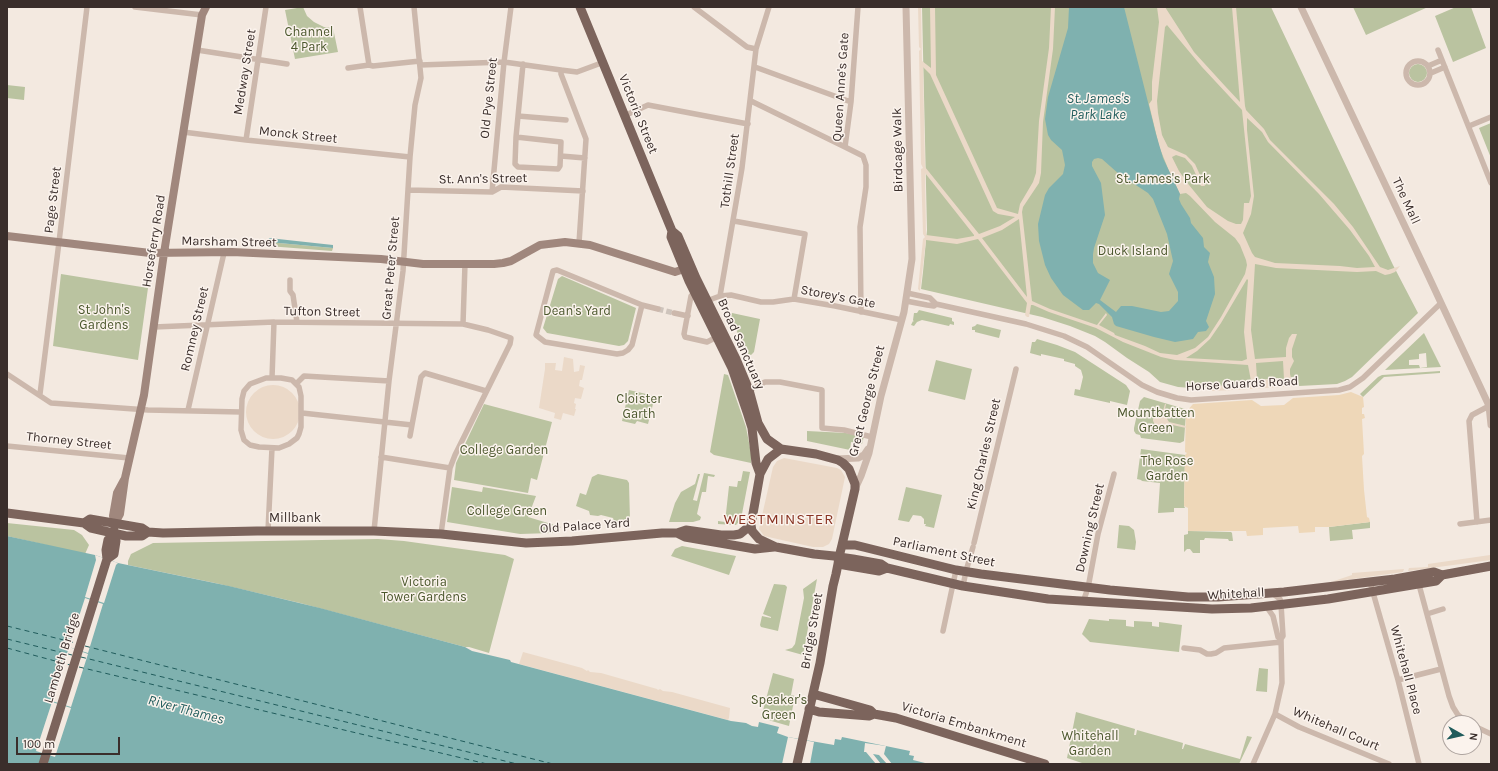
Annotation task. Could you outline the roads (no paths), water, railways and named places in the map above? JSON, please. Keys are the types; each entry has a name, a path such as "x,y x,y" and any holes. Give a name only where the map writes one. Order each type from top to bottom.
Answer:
{"main road":[{"name":"Horseferry Road","path":"115,523 120,514 129,458 141,409 183,132 202,15 206,7"},
{"name":"Victoria Street","path":"580,7 604,62 624,116 672,231 678,236 687,268"},
{"name":"Marsham Street","path":"7,236 164,254 224,253 347,258 423,264 503,263 540,245 565,242 590,245 671,271 680,272 687,268"},
{"name":"Broad Sanctuary","path":"687,268 694,293 704,302 717,337 732,368 748,412 752,428 754,453 760,474"},
{"name":"Broad Sanctuary","path":"687,268 736,359 749,390 756,419 762,431 767,439 781,449"},
{"path":"776,547 755,535 751,525 760,474 768,459 781,449 833,459 843,463 849,469 855,481 855,489"},
{"name":"Great George Street","path":"837,559 842,545 855,489"},
{"name":"Millbank","path":"7,513 84,523 91,528 126,536 139,536 148,532 268,531 374,531 441,534"},
{"name":"Great George Street","path":"849,514 851,538 855,545"},
{"name":"Great George Street","path":"837,559 842,519 849,514"},
{"name":"Millbank","path":"84,523 90,519 142,528 148,532"},
{"name":"Lambeth Bridge","path":"43,764 107,559 106,547 108,539 113,534 115,523"},
{"name":"Old Palace Yard","path":"441,534 521,542 572,541 677,533 686,530 734,536 740,534 751,525"},
{"path":"677,533 685,537 755,548 776,547 837,559"},
{"name":"Parliament Street","path":"842,545 855,545 956,570 1028,580"},
{"name":"Parliament Street","path":"837,559 881,564 887,568 963,586 1027,596"},
{"name":"Bridge Street","path":"797,764 820,663 837,559"},
{"name":"Whitehall","path":"1028,580 1088,588 1183,596 1218,597 1370,582 1434,572 1442,575 1491,566"},
{"name":"Whitehall","path":"1027,596 1083,602 1226,609 1266,606 1372,592 1436,581 1442,575"},
{"path":"1182,608 1183,596"},
{"name":"Victoria Embankment","path":"813,694 870,710 874,714"},
{"name":"Victoria Embankment","path":"810,709 819,712 870,716 874,714 896,718 1045,764"}],"street":[{"name":"Page Street","path":"40,394 87,7"},
{"path":"135,7 185,10 202,15"},
{"name":"Medway Street","path":"246,140 266,7"},
{"path":"360,7 369,65"},
{"name":"Great Peter Street","path":"374,531 384,422 404,262 410,157 415,105 421,78 414,7"},
{"name":"Old Pye Street","path":"492,192 504,62 511,7"},
{"path":"694,7 700,9 747,47 756,49"},
{"name":"Tothill Street","path":"720,296 734,221 751,101 756,49 769,7"},
{"name":"Queen Anne's Gate","path":"858,7 851,102 845,147 863,156 865,160 866,187 860,228 861,312"},
{"name":"Birdcage Walk","path":"906,7 912,259 907,297"},
{"name":"The Mall","path":"1301,7 1490,408 1491,425"},
{"path":"197,50 287,64"},
{"path":"1438,50 1491,183"},
{"path":"1428,66 1442,60"},
{"path":"1421,61 1428,66 1431,73 1428,81 1417,86 1410,82 1406,76 1407,67 1413,62 1421,61"},
{"path":"348,68 369,65 420,63 504,62 577,72 604,62"},
{"path":"516,137 559,140 562,144 560,166 558,168 518,167 515,164 516,137 523,64"},
{"path":"755,67 851,102"},
{"path":"1431,73 1445,67"},
{"path":"561,70 561,74 586,139 579,243"},
{"path":"751,101 845,147"},
{"path":"624,116 648,105 748,124"},
{"path":"518,116 566,120"},
{"path":"1469,126 1491,117"},
{"name":"Monck Street","path":"183,132 410,157"},
{"path":"561,156 585,158"},
{"name":"St. Ann's Street","path":"408,190 492,192 501,187 583,191"},
{"path":"734,221 805,234 794,299"},
{"name":"Romney Street","path":"188,410 224,253"},
{"path":"463,324 465,264"},
{"path":"642,305 632,344 628,350 623,353 617,354 545,342 536,335 553,271 557,270 642,305 658,310"},
{"path":"290,280 290,291 293,295 297,322"},
{"path":"694,293 691,296 684,334 685,337 707,342 717,337"},
{"name":"Storey's Gate","path":"704,302 720,296 731,296 762,302 794,299 902,320"},
{"name":"Horse Guards Road","path":"907,297 927,305 934,306 936,304 1026,324 1064,336 1087,347 1142,385 1157,392 1190,400 1339,390 1350,387 1363,378 1441,303"},
{"name":"Great George Street","path":"855,489 867,460 907,297"},
{"path":"674,313 688,316"},
{"path":"272,378 274,322"},
{"name":"Tufton Street","path":"154,326 274,322 463,324 508,336 511,339 486,391"},
{"name":"King Charles Street","path":"963,586 1016,369"},
{"path":"7,374 40,394 51,403 141,409 241,412"},
{"path":"410,436 423,374 486,391 450,468 441,534"},
{"path":"296,384 304,376 389,381"},
{"path":"272,378 287,379 299,387 302,413 301,427 297,438 285,446 272,448 254,447 247,443 242,436 242,395 250,384 260,380 272,378"},
{"path":"749,390 765,382 780,382 822,390 822,428 844,430 872,437"},
{"path":"1477,522 1469,421 1472,415 1490,408"},
{"path":"302,413 412,425"},
{"path":"833,459 858,458 864,455 870,445"},
{"name":"Thorney Street","path":"7,446 129,458"},
{"path":"268,531 272,448"},
{"path":"381,457 450,468"},
{"name":"Downing Street","path":"1083,602 1088,588 1098,534 1114,474"},
{"path":"1460,524 1491,520"},
{"path":"943,631 956,570"},
{"path":"1416,575 1441,670 1453,707 1458,715"},
{"name":"Whitehall Place","path":"1370,582 1398,680 1419,764"},
{"path":"1253,764 1275,714 1282,683 1281,641 1283,636 1281,604 1278,596 1268,593"},
{"path":"1266,606 1273,616 1278,637 1281,641"},
{"path":"1427,614 1442,609"},
{"path":"1184,648 1200,650 1207,654 1211,654 1224,648 1281,641"},
{"path":"1398,680 1441,670"},
{"name":"Whitehall Court","path":"1275,714 1299,727 1389,764"}],"water":[{"name":"St. James's Park Lake","path":"1069,7 1124,7 1163,158 1180,194 1179,199 1181,204 1190,218 1191,223 1203,238 1204,247 1210,253 1208,262 1214,277 1215,294 1206,321 1209,327 1206,331 1198,332 1193,339 1175,342 1116,326 1112,317 1099,304 1096,303 1089,310 1083,310 1063,295 1051,278 1045,265 1039,241 1038,224 1045,195 1049,188 1063,174 1065,165 1062,150 1051,140 1048,135 1045,119 1048,97 1068,28","holes":["1094,159 1102,159 1119,174 1148,193 1153,199 1167,234 1173,261 1169,274 1178,292 1178,301 1169,311 1161,312 1132,306 1121,306 1116,312 1100,300 1110,280 1098,273 1093,263 1094,248 1105,215 1101,183 1092,166 1092,162"]},
{"path":"269,238 333,245 333,248 268,242"},
{"name":"River Thames","path":"7,536 95,555 118,563 229,586 320,608 465,647 472,651 510,660 511,662 731,721 746,723 758,727 759,722 779,727 777,733 788,737 834,745 835,739 841,740 842,737 910,751 909,755 914,756 913,760 929,764 7,764"}],"tunnel":[{"path":"658,309 674,313"}],"district":[{"name":"WESTMINSTER","path":"779,520"}],"park label":[{"name":"Channel 4 Park","path":"309,40"},
{"name":"St. James's Park","path":"1163,179"},
{"name":"Duck Island","path":"1133,251"},
{"name":"Dean's Yard","path":"577,311"},
{"name":"St John's Gardens","path":"104,318"},
{"name":"Cloister Garth","path":"639,406"},
{"name":"Mountbatten Green","path":"1156,420"},
{"name":"College Garden","path":"504,450"},
{"name":"The Rose Garden","path":"1167,468"},
{"name":"College Green","path":"507,511"},
{"name":"Victoria Tower Gardens","path":"424,590"},
{"name":"Speaker's Green","path":"779,708"},
{"name":"Whitehall Garden","path":"1090,744"}]}
